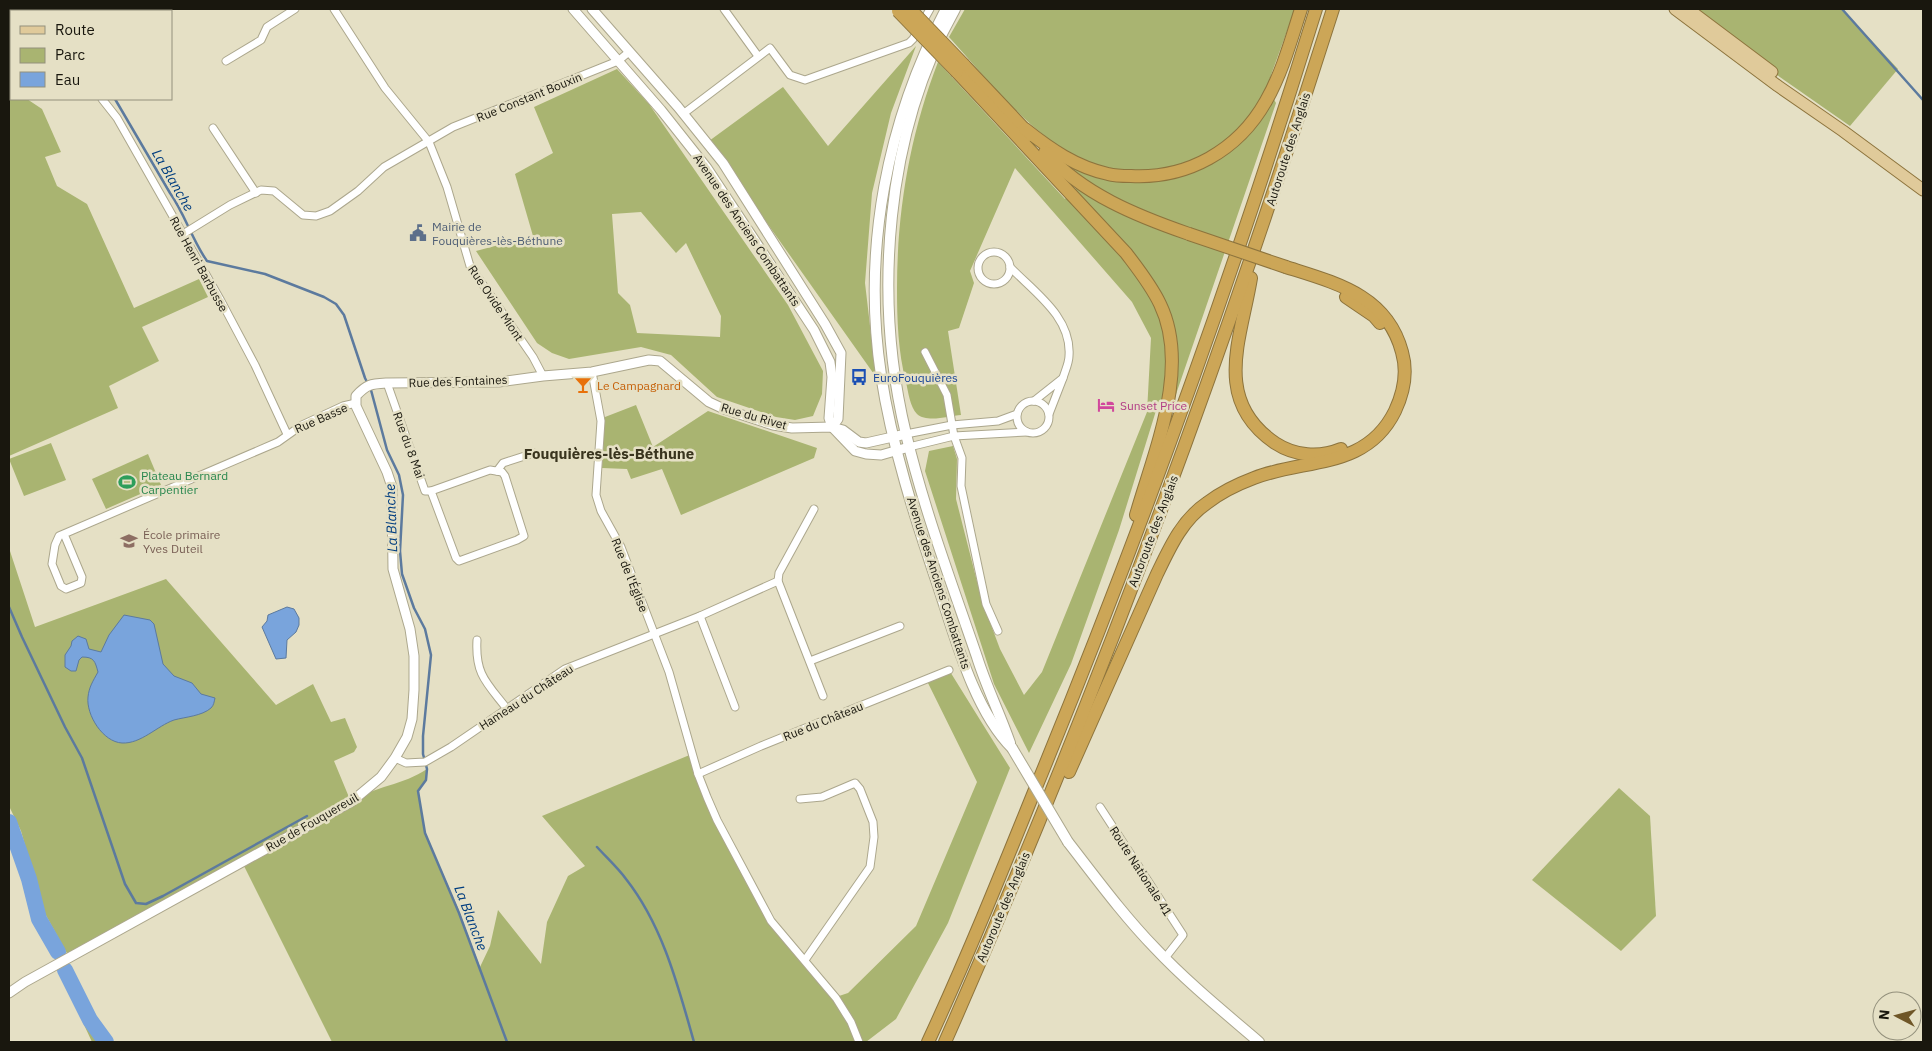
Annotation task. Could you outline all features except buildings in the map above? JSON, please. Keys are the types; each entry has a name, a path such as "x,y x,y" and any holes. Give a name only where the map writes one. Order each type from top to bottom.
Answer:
{"highway":[{"path":"1023,135 1084,167 1109,175 1171,174 1198,164 1226,148 1258,114 1278,76 1301,9"},
{"name":"Autoroute des Anglais","path":"928,1042 1010,851 1108,609 1161,470 1226,285 1316,9"},
{"name":"Autoroute des Anglais","path":"945,1042 1035,833 1096,683 1174,477 1256,246 1333,9"},
{"path":"901,10 1023,135 1078,188 1128,217 1285,270 1337,284 1355,292 1372,303 1393,327 1399,341 1406,374 1402,398 1392,418 1381,432 1364,447 1327,462 1281,470 1254,478 1206,503 1186,521 1172,543 1157,574 1068,775 1035,833"},
{"path":"1023,135 1126,253 1144,277 1160,304 1170,334 1173,366 1167,410 1108,609"},
{"path":"1256,246 1235,367 1236,391 1243,408 1253,424 1284,448 1316,455 1333,452 1357,442 1374,428 1385,415 1394,394 1398,372 1396,356 1386,331 1374,316 1335,291 1285,270"}],"main road":[{"name":"Avenue des Anciens Combattants","path":"946,9 931,37 899,120 888,163 880,210 874,298 881,374 894,436 930,561 959,651 992,722 1001,737 1012,748"},
{"name":"Avenue des Anciens Combattants","path":"956,9 931,60 916,100 905,140 892,221 889,309 896,381 906,434 930,516 977,658 1012,748"},
{"path":"1675,9 1778,86 1843,130"},
{"path":"1688,9 1923,190"},
{"path":"1012,748 1068,842 1109,896 1166,958 1259,1042"}],"street":[{"path":"226,60 261,40 267,27 295,9"},
{"name":"Rue Ovide Miont","path":"334,9 384,88 429,142 447,187 470,266 533,358 543,376"},
{"name":"Avenue des Anciens Combattants","path":"573,9 661,110 707,168 817,336 830,362 832,377 829,418 832,427"},
{"name":"Avenue des Anciens Combattants","path":"592,9 723,163 842,353 838,418 832,427"},
{"path":"724,9 758,56"},
{"path":"683,114 770,48 790,75 805,80 908,43 913,39 930,9"},
{"name":"Rue Constant Bouxin","path":"256,193 261,190 274,192 302,215 316,216 330,211 351,196 384,166 453,127 618,61 629,52"},
{"name":"Rue Henri Barbusse","path":"103,100 117,118 188,232 287,434"},
{"path":"188,232 230,205 256,193 213,128"},
{"path":"832,427 855,451 874,455 954,436 1032,433 1041,430 1047,424 1070,356 1068,334 1060,317 1010,267 1007,258 998,252 993,252 984,255 978,264 982,279 986,282 997,284 1007,278 1010,267"},
{"path":"925,352 947,395 954,436 962,458 961,486 986,604 998,631"},
{"name":"Rue du Rivet","path":"543,376 592,372 649,360 660,360 709,402 724,409 773,425 792,428 832,427"},
{"name":"Rue de l'Église","path":"592,372 601,421 596,495 601,510 621,547 669,672 698,774 717,820 771,921 836,998 851,1022 859,1042"},
{"name":"Rue des Fontaines","path":"356,403 356,396 368,385 387,383 499,382 543,376"},
{"path":"832,427 844,430 859,442 866,443 952,425 998,421 1017,414 1025,403 1034,401 1063,378"},
{"name":"Rue du 8 Mai","path":"387,383 425,491 431,491 456,558 459,561 524,536 505,476 497,470"},
{"path":"1034,401 1044,405 1049,414"},
{"name":"Rue Basse","path":"64,534 278,442 287,434 343,406 356,403"},
{"name":"Rue de Fouquereuil","path":"9,993 25,982 351,802 381,777 395,758 407,737 412,720 414,656 410,629 393,569 392,487 356,403"},
{"path":"1017,414 1019,424 1027,432"},
{"path":"431,491 490,470 497,470 503,463 534,453"},
{"path":"814,509 779,572 778,581 823,696"},
{"path":"64,534 82,577 80,583 66,589 61,586 52,564 55,545 59,536 64,534"},
{"name":"Hameau du Château","path":"395,758 406,763 422,763 429,760 565,669 700,616 778,581"},
{"path":"700,616 735,706"},
{"path":"810,661 900,626"},
{"path":"477,640 476,658 483,677 507,709"},
{"name":"Rue du Château","path":"698,774 761,746 949,670"},
{"path":"800,799 822,797 855,783 860,789 873,822 874,837 870,867 805,960"},
{"name":"Route Nationale 41","path":"1100,807 1183,935 1166,958"}],"green space":[{"path":"9,9 42,9 10,10 10,100 28,100 42,109 61,152 45,157 57,186 87,204 134,308 199,279 208,297 142,327 159,361 109,386 118,408 9,456"},
{"path":"965,9 1295,9 1267,86 1276,103 1174,400 1159,401 1119,530 1071,664 1029,753 994,684 925,471 929,451 953,446 957,459 956,499 982,601 1000,649 1024,695 1042,672 1147,412 1151,338 1132,302 1015,168 970,271 974,283 959,328 948,331 961,415 926,418 921,417 915,411 910,399 901,359 897,312 899,230 913,145 928,89 938,62 1065,199 1085,179 1066,164 1066,150 1050,140 1019,113 949,37"},
{"path":"1697,9 1842,9 1898,69 1850,126 1734,45"},
{"path":"916,46 891,113 872,193 865,283 876,377 709,141 783,87 828,146"},
{"path":"617,69 649,104 788,305 823,371 822,394 813,416 795,420 776,417 717,397 671,355 641,347 569,359 552,353 537,343 476,251 533,236 515,174 553,153 534,107","holes":["641,212 676,253 686,243 721,316 720,337 637,333 630,305 618,293 612,214"]},
{"path":"636,405 653,447 708,411 817,448 814,458 681,515 662,469 631,479 627,469 602,468 605,417"},
{"path":"51,443 66,480 24,496 9,459"},
{"name":"Plateau Bernard Carpentier","path":"148,454 161,485 106,509 92,479"},
{"path":"9,548 35,627 166,579 276,705 313,684 331,722 345,718 357,747 354,752 334,761 351,802 369,792 409,779 427,769 426,780 418,791 425,833 458,908 480,967 490,946 498,910 541,964 547,922 568,876 585,866 542,816 692,754 698,774 771,921 836,997 848,993 916,926 977,782 926,679 949,670 1010,768 948,923 896,1019 866,1042 332,1042 242,862 69,957 43,910 21,831 9,806"},
{"path":"1619,788 1650,816 1656,916 1621,951 1532,880"},
{"path":"72,968 111,1042 92,1042 60,973"}],"water":[{"path":"287,607 294,609 299,618 299,625 296,632 287,640 286,658 276,659 262,627 267,621 268,615"},
{"path":"124,615 150,620 154,624 163,664 174,676 192,683 201,694 215,698 212,707 207,711 174,720 129,743 122,743 108,738 97,726 90,712 88,697 98,672 95,662 92,659 82,657 79,660 76,671 71,671 65,667 65,655 72,641 78,636 86,639 89,649 101,652 109,635"}],"waterway":[{"path":"1842,9 1923,100"},
{"name":"La Blanche","path":"116,100 175,201 207,261 265,274 324,297 336,304 344,315 365,378 371,390 387,450 399,475 403,495 400,551 402,574 414,608 425,629 431,655 423,736 423,754 427,769 426,780 418,791 425,833 459,913 507,1042"},
{"path":"9,607 65,727 82,758 125,884 136,903 146,904 163,896 307,816"},
{"path":"9,822 29,879 39,919 58,952"},
{"path":"597,847 616,867 639,897 660,936 694,1042"},
{"path":"65,970 90,1020 106,1042"}],"place":[{"name":"Mairie de Fouquières-lès-Béthune","path":"418,233"},
{"name":"EuroFouquières","path":"859,377"},
{"name":"Le Campagnard","path":"583,385"},
{"name":"Sunset Price","path":"1106,405"},
{"name":"Plateau Bernard Carpentier","path":"127,482"},
{"name":"École primaire Yves Duteil","path":"129,541"}],"district":[{"name":"Fouquières-lès-Béthune","path":"609,453"}]}
